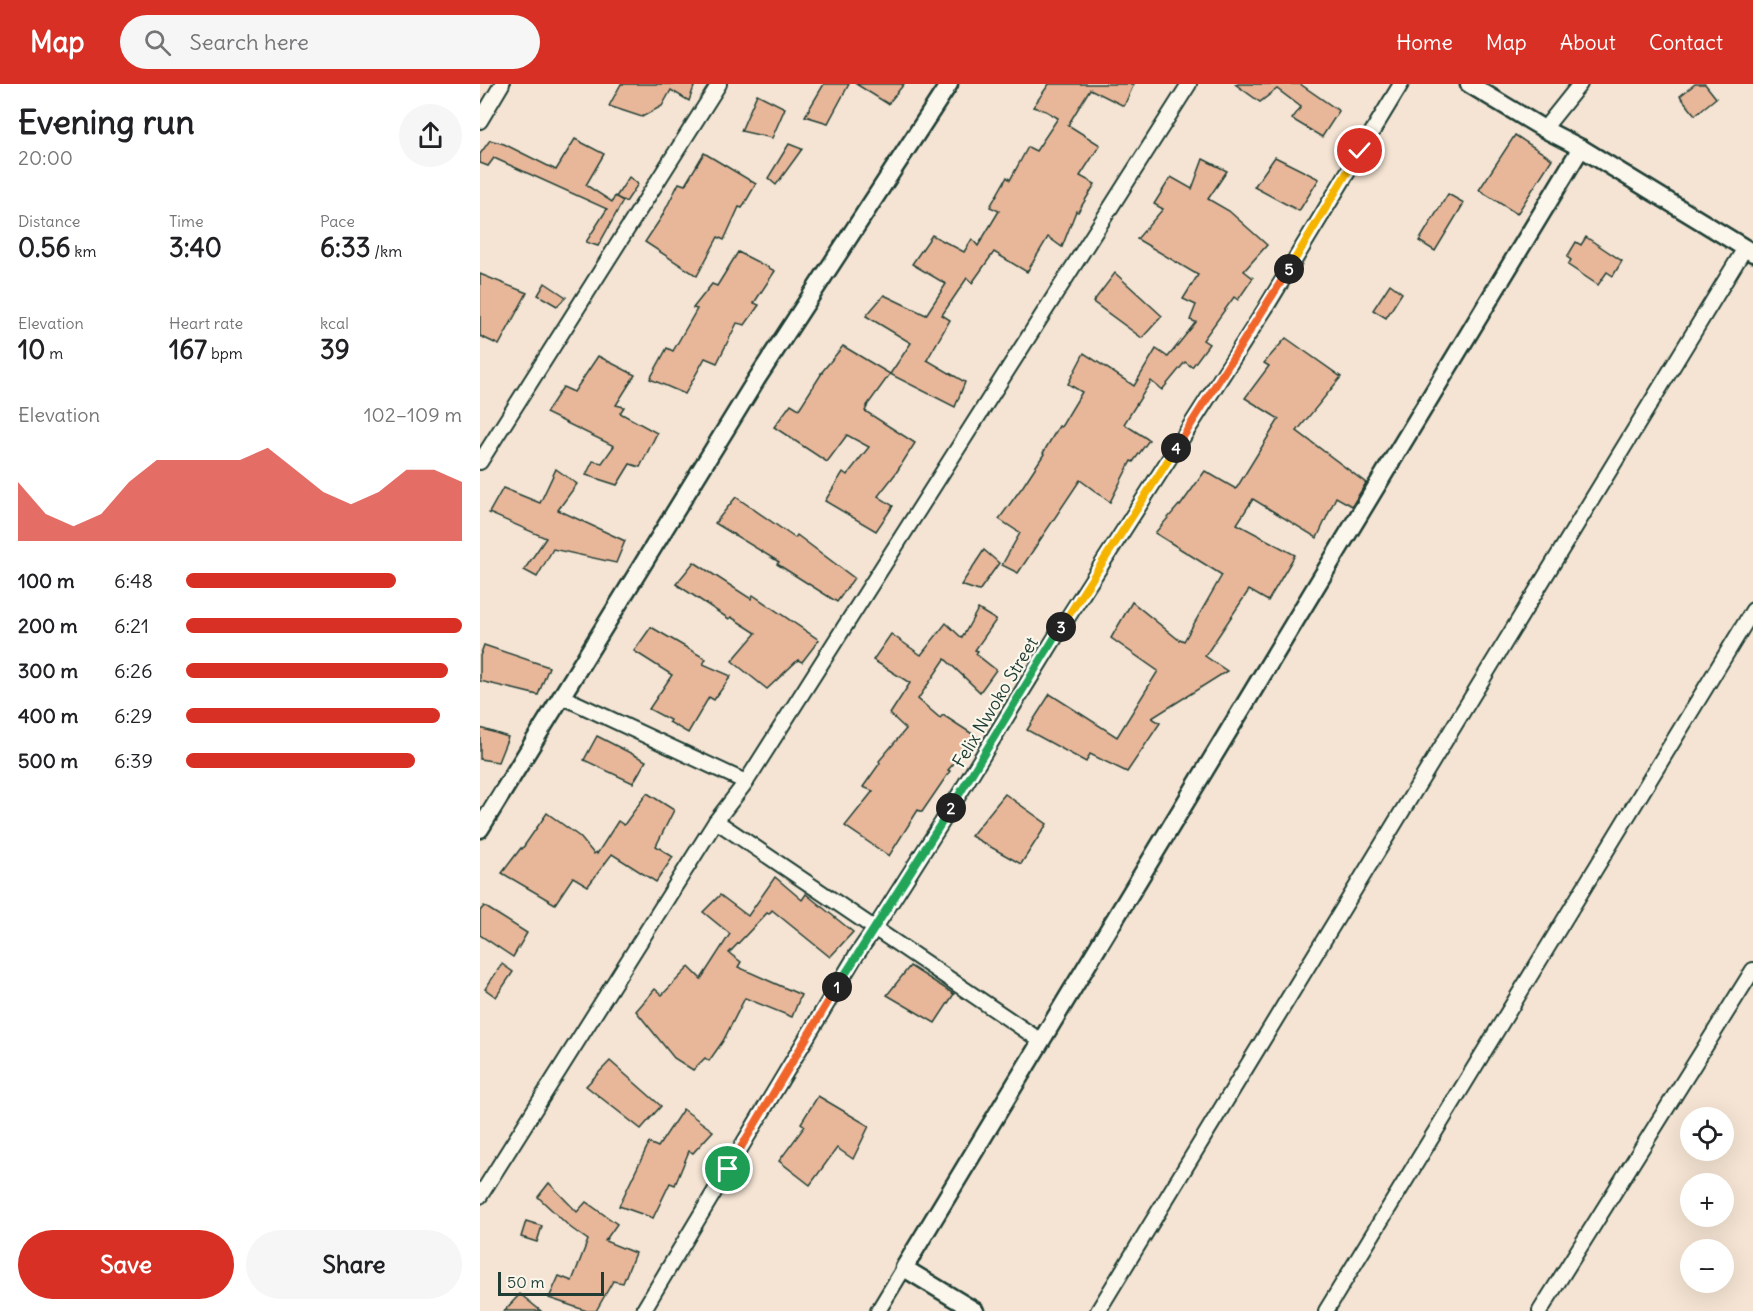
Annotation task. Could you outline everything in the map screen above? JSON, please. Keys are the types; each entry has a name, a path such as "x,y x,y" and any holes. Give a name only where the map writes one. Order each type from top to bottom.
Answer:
{"street":[{"path":"480,121 502,84"},
{"path":"480,462 719,84"},
{"path":"480,829 756,380 949,84"},
{"path":"480,1196 716,821 746,782 1189,84"},
{"name":"Felix Nwoko Street","path":"643,1311 849,967 941,824 1061,628 1265,309 1401,84"},
{"path":"1098,1311 1749,251 1581,148 1544,129 1470,84"},
{"path":"1544,129 1580,84"},
{"path":"878,1311 1581,148"},
{"path":"1326,1311 1753,610"},
{"path":"563,697 746,782"},
{"path":"716,821 1041,1041"},
{"path":"1540,1311 1753,970"},
{"path":"904,1268 975,1311"}],"building":[{"path":"621,84 695,84 689,101 671,90 662,106 642,117 609,106"},
{"path":"824,84 849,84 828,123 805,116"},
{"path":"856,84 904,84 888,104"},
{"path":"1049,84 1134,84 1124,106 1090,89 1068,125 1100,145 1080,176 1095,184 1078,212 1076,211 1062,247 1048,237 1027,272 994,252 972,283 967,278 942,315 950,320 927,360 965,382 955,407 890,374 911,343 866,316 884,295 926,315 946,284 912,264 932,235 964,252 972,239 978,246 999,211 990,207 1007,177 1010,180 1028,147 1036,151 1058,118 1033,107"},
{"path":"1235,84 1300,84 1339,111 1322,137 1292,119 1301,107 1277,89 1260,102"},
{"path":"1695,84 1705,84 1716,98 1695,115 1680,96"},
{"path":"757,94 785,108 772,138 741,131"},
{"path":"1515,135 1552,159 1517,214 1479,190"},
{"path":"575,139 604,154 586,185 612,202 615,196 623,201 598,246 586,242 607,209 494,158 488,166 480,163 480,154 490,140 504,144 556,170"},
{"path":"789,144 802,149 776,185 768,178"},
{"path":"704,153 756,184 742,208 739,207 724,240 718,237 697,276 645,242 661,218 679,183 685,185"},
{"path":"1275,157 1319,179 1299,211 1254,187"},
{"path":"1203,159 1227,171 1208,199 1229,211 1267,245 1244,271 1253,278 1238,300 1234,297 1203,340 1209,344 1192,367 1185,362 1162,390 1151,381 1124,424 1149,440 1133,462 1131,461 1110,502 1080,480 1018,573 1002,565 1020,533 999,519 1044,454 1059,426 1061,427 1082,392 1068,384 1084,353 1134,386 1156,349 1168,357 1196,322 1190,320 1196,305 1183,299 1198,275 1137,239 1163,209 1154,204 1171,177 1192,189"},
{"path":"629,177 638,184 626,202 616,197"},
{"path":"1448,194 1464,203 1435,251 1419,241"},
{"path":"1586,237 1622,261 1613,276 1607,272 1598,285 1568,265 1571,260 1567,257 1576,242 1581,245"},
{"path":"738,252 775,271 754,303 759,305 745,325 737,323 717,363 705,358 685,394 650,379 667,348 673,351 697,309 693,308 712,284 717,286"},
{"path":"1115,273 1162,316 1142,338 1093,302"},
{"path":"480,274 527,293 499,345 480,336"},
{"path":"545,283 566,297 557,306 538,295"},
{"path":"1390,284 1402,293 1386,318 1373,310"},
{"path":"1286,338 1341,377 1297,431 1366,483 1352,506 1336,497 1317,538 1253,499 1237,524 1295,555 1268,601 1249,590 1205,656 1227,671 1152,718 1160,723 1127,772 1090,754 1086,762 1027,730 1050,694 1117,737 1158,671 1111,638 1132,602 1179,640 1184,641 1222,575 1155,533 1180,506 1205,471 1236,489 1279,419 1245,398 1269,366 1264,363"},
{"path":"843,346 890,374 865,411 915,443 878,496 893,506 876,531 825,501 843,472 847,475 869,447 847,435 827,462 774,427 791,404 799,409 821,373"},
{"path":"598,356 635,375 616,405 624,407 620,413 657,433 640,467 630,464 617,485 586,475 593,461 602,463 614,446 546,413 563,387 574,392"},
{"path":"556,469 577,484 558,510 625,541 616,563 553,549 537,577 524,570 546,538 489,513 503,488 540,503"},
{"path":"736,497 795,538 797,535 854,578 837,602 777,564 779,562 715,523"},
{"path":"984,550 999,563 979,591 961,585"},
{"path":"694,562 751,599 753,595 819,640 802,662 798,660 767,689 732,661 756,633 731,617 729,619 676,584"},
{"path":"978,609 996,620 975,650 978,651 976,654 996,670 980,692 945,659 918,699 940,718 943,715 977,737 948,770 950,771 922,812 918,810 889,856 845,826 873,791 863,787 880,763 879,761 906,729 890,714 910,683 873,660 891,634 921,655 946,623 962,638"},
{"path":"651,627 706,659 703,664 731,676 714,700 709,697 688,733 649,709 672,675 634,651"},
{"path":"484,645 549,667 538,695 480,681 480,656"},
{"path":"480,728 508,737 498,762 480,759"},
{"path":"597,736 646,761 633,783 584,760"},
{"path":"647,793 674,810 656,846 673,857 656,882 612,854 588,886 573,877 555,904 502,873 547,813 580,837 594,854 596,852 597,854 618,821 624,825"},
{"path":"1005,794 1047,824 1021,864 971,836"},
{"path":"775,877 802,900 806,894 853,932 830,957 772,910 769,914 767,913 729,953 741,962 738,967 801,995 792,1017 745,998 723,1041 709,1061 705,1058 693,1070 674,1058 636,1011 655,989 662,995 689,967 701,979 730,934 703,912 720,895 748,916"},
{"path":"484,906 527,933 513,957 480,935 480,911"},
{"path":"502,964 513,972 496,997 485,989"},
{"path":"910,966 954,994 935,1023 887,995"},
{"path":"610,1061 661,1106 641,1129 586,1086"},
{"path":"818,1096 869,1126 853,1159 837,1148 810,1185 779,1161 805,1126 801,1123"},
{"path":"683,1109 713,1131 693,1153 689,1151 675,1185 670,1183 653,1218 619,1206 649,1143 658,1147"},
{"path":"549,1183 577,1212 586,1202 617,1224 605,1241 635,1253 623,1283 613,1281 596,1311 587,1311 549,1298 559,1276 572,1281 588,1240 571,1228 538,1197"},
{"path":"526,1221 542,1226 537,1242 521,1237"},
{"path":"520,1294 541,1311 504,1311"}],"route":[{"path":"728,1169 855,957 941,824 1061,628 1214,386 1265,309 1360,151"}]}
